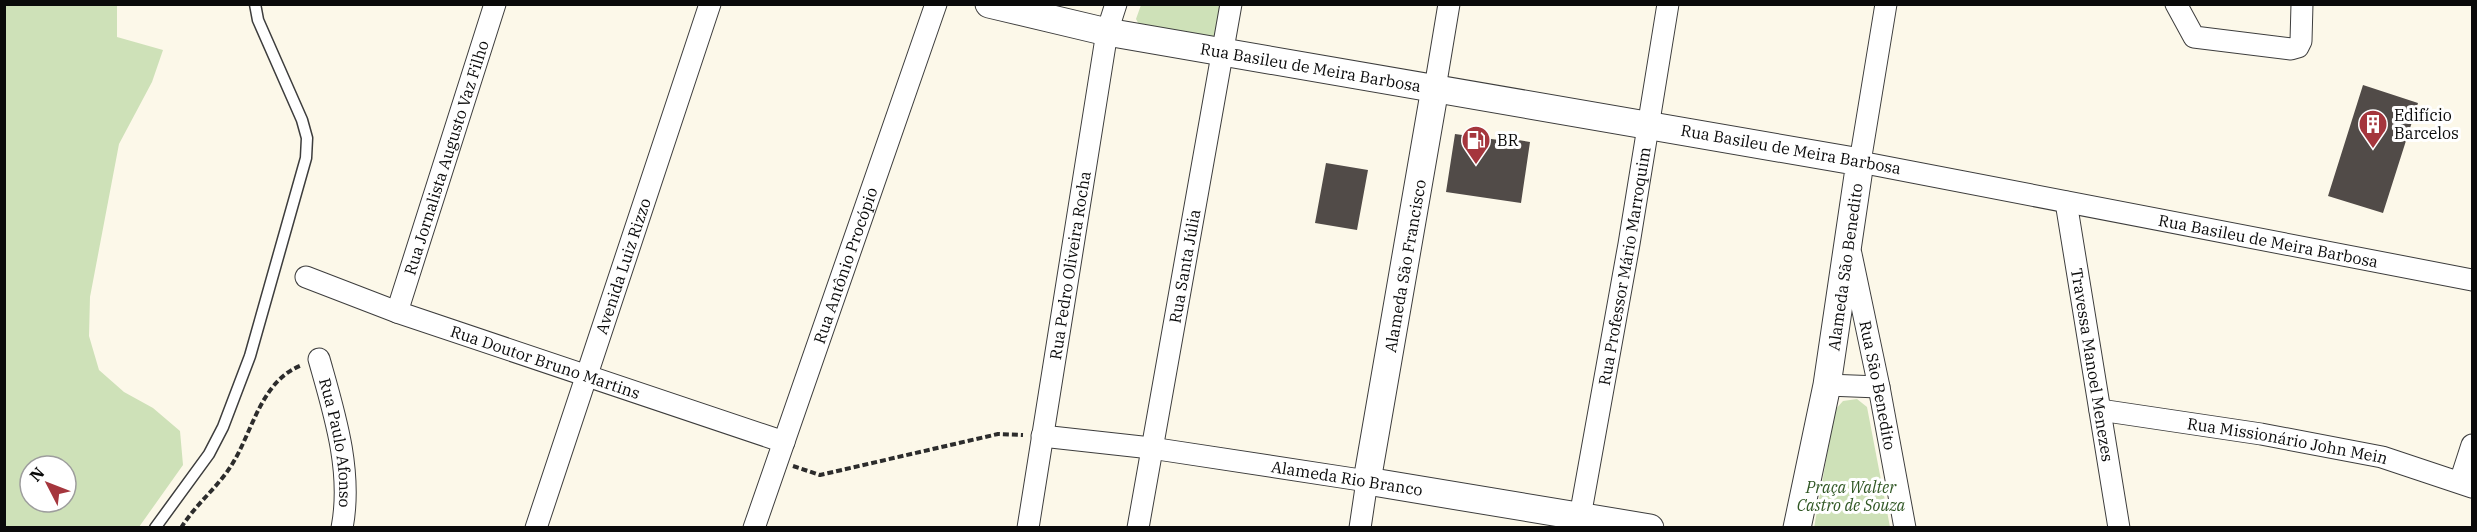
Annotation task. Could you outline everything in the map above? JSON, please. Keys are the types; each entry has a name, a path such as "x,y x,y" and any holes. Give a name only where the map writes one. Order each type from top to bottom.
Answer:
{"street":[{"name":"Rua Jornalista Augusto Vaz Filho","path":"397,312 495,4"},
{"name":"Avenida Luiz Rizzo","path":"536,528 710,4"},
{"name":"Rua Antônio Procópio","path":"754,528 936,4"},
{"name":"Rua Basileu de Meira Barbosa","path":"989,4 1107,32 1649,123 2472,280"},
{"name":"Rua Pedro Oliveira Rocha","path":"1028,528 1107,32 1116,4"},
{"name":"Rua Santa Júlia","path":"1138,528 1231,4"},
{"name":"Alameda São Francisco","path":"1359,528 1449,4"},
{"name":"Rua Professor Mário Marroquim","path":"1579,522 1668,4"},
{"name":"Alameda São Benedito","path":"1797,528 1827,385 1886,4"},
{"path":"2176,4 2194,37 2291,49 2298,47 2301,41 2302,4"},
{"name":"Travessa Manoel Menezes","path":"2066,202 2119,528"},
{"name":"Rua São Benedito","path":"1848,243 1879,387 1905,528"},
{"name":"Rua Doutor Bruno Martins","path":"306,277 397,312 588,376 780,452"},
{"name":"Rua Paulo Afonso","path":"319,358 337,424 345,480 342,528"},
{"path":"1827,385 1879,387"},
{"name":"Rua Missionário John Mein","path":"2100,410 2261,434 2382,457 2466,485"},
{"name":"Alameda Rio Branco","path":"1042,436 1151,448 1367,481 1579,522 1650,528"},
{"path":"2466,485 2472,445"}],"lane":[{"path":"155,528 209,454 223,427 250,356 306,158 307,138 302,120 258,20 255,4"}],"path":[{"path":"181,528 188,516 231,466 269,390 289,370 319,358"},
{"path":"780,452 820,475 998,435 1042,436"}],"green space":[{"path":"4,5 117,5 117,37 163,50 152,82 119,144 90,297 89,336 99,370 124,392 153,408 180,431 183,465 139,527 5,527"},
{"path":"1141,5 1227,5 1214,41 1142,30 1136,19"},
{"name":"Praça Walter Castro de Souza","path":"1857,399 1867,407 1890,527 1814,528 1835,410 1843,401"}],"building":[{"name":"Edifício Barcelos","path":"2363,85 2418,103 2383,213 2328,196"},
{"path":"1455,134 1530,142 1521,203 1446,192"},
{"path":"1326,163 1368,170 1357,230 1315,223"}],"place":[{"name":"Edifício Barcelos","path":"2373,150"},
{"name":"BR","path":"1476,166"}]}
